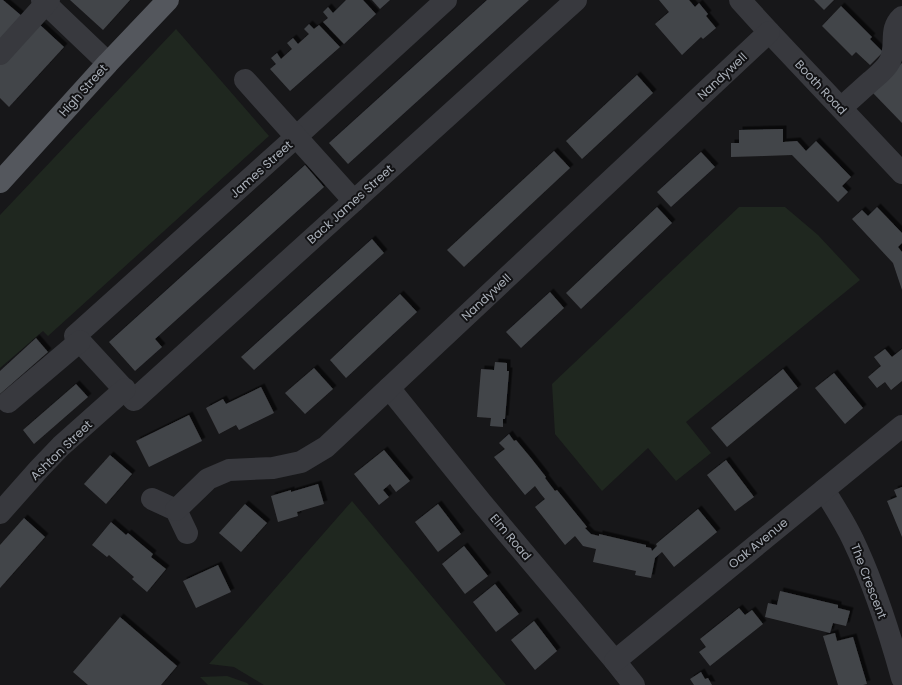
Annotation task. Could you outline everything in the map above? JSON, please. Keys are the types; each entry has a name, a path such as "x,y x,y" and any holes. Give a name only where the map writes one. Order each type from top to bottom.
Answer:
{"main road":[{"name":"High Street","path":"0,182 108,63 168,0"}],"street":[{"name":"James Street","path":"8,402 446,0"},
{"name":"Back James Street","path":"125,390 134,400 576,0"},
{"name":"Booth Road","path":"740,0 902,173"},
{"path":"0,54 45,1 108,63"},
{"path":"841,108 890,62 894,51 894,28 902,17"},
{"name":"Nandywell","path":"176,510 208,479 229,470 273,468 301,462 326,447 769,32"},
{"path":"245,80 354,201"},
{"path":"78,338 125,390"},
{"name":"Elm Road","path":"389,388 481,502 634,685"},
{"name":"Ashton Street","path":"0,513 39,469 62,446 125,390"},
{"name":"Oak Avenue","path":"615,661 902,426"},
{"name":"The Crescent","path":"824,490 853,540 874,591 902,678"},
{"path":"152,499 176,510 187,533"}],"shaded area":[{"path":"176,29 269,136 48,336 43,331 0,368 0,215"},
{"path":"739,207 785,207 818,235 860,280 686,422 711,453 676,481 648,448 602,491 555,434 552,384"},
{"path":"352,501 506,685 264,685 234,667 209,664"},
{"path":"227,676 249,685 208,685 200,677"}],"building":[{"path":"0,0 3,0 23,17 0,40"},
{"path":"70,0 130,0 103,30"},
{"path":"346,0 363,0 376,14 344,44 323,22 328,18 323,12 328,7 333,13"},
{"path":"372,0 390,0 380,9"},
{"path":"487,0 529,0 348,164 329,143"},
{"path":"659,0 689,0 695,7 699,3 708,14 706,16 716,28 703,39 701,37 682,55 655,24 669,12"},
{"path":"814,0 834,0 824,10"},
{"path":"841,6 872,37 870,39 883,52 870,65 856,52 852,56 822,26"},
{"path":"38,23 64,47 9,107 0,98 0,65"},
{"path":"309,24 314,29 319,25 340,47 290,91 270,69 276,64 271,58 277,53 281,59 292,49 287,43 293,38 298,44 309,34 304,29"},
{"path":"902,63 902,123 872,92"},
{"path":"637,75 653,93 582,159 566,141"},
{"path":"783,129 783,142 797,141 806,151 816,141 851,177 842,186 848,192 838,202 792,155 731,157 731,143 739,143 739,130"},
{"path":"554,151 570,168 464,267 447,250"},
{"path":"701,152 715,167 671,207 657,192"},
{"path":"305,165 324,187 155,339 162,347 135,371 109,342"},
{"path":"657,207 672,223 581,309 566,293"},
{"path":"877,207 902,233 902,243 898,247 902,252 902,290 893,263 852,219 862,210 868,216"},
{"path":"372,239 384,253 254,370 241,357"},
{"path":"550,292 564,308 521,348 506,332"},
{"path":"400,294 417,312 346,378 330,360"},
{"path":"36,338 48,352 0,394 0,371"},
{"path":"885,349 892,357 902,349 902,381 891,390 885,382 877,388 868,377 881,366 874,357"},
{"path":"495,362 507,363 507,371 509,371 503,427 490,426 491,418 477,417 481,369 494,370"},
{"path":"314,368 333,389 305,414 285,393"},
{"path":"783,369 798,388 727,447 711,428"},
{"path":"834,373 863,408 845,424 815,388"},
{"path":"76,384 88,397 34,444 23,430"},
{"path":"261,387 274,413 239,430 236,425 219,434 206,408 223,399 226,404"},
{"path":"189,415 202,441 149,467 136,441"},
{"path":"509,434 531,458 555,491 557,490 591,534 599,536 599,534 646,545 646,547 651,548 652,551 657,546 656,544 698,509 717,532 674,567 662,552 655,558 651,578 635,575 636,571 593,562 596,549 583,546 575,536 565,545 535,507 545,499 535,486 525,495 494,457 505,449 499,443"},
{"path":"384,450 410,481 396,492 390,484 383,490 389,497 379,505 354,474"},
{"path":"110,455 132,474 106,504 84,484"},
{"path":"726,460 754,497 735,511 707,475"},
{"path":"318,484 324,504 297,512 298,516 278,522 271,496"},
{"path":"902,487 902,537 887,501 897,497 894,490"},
{"path":"245,504 267,523 241,552 219,533"},
{"path":"438,504 461,534 438,552 415,522"},
{"path":"24,518 45,537 0,588 0,545"},
{"path":"111,522 126,535 128,533 153,554 151,557 166,569 147,592 132,579 134,577 109,555 107,557 92,545"},
{"path":"464,546 488,576 465,594 442,564"},
{"path":"218,565 231,592 196,608 183,581"},
{"path":"495,584 519,614 496,632 473,602"},
{"path":"780,591 838,605 838,608 850,611 846,626 833,623 830,633 765,617 768,603 777,605"},
{"path":"739,608 745,615 752,610 763,624 710,666 699,652 706,647 700,639"},
{"path":"120,617 177,666 161,685 88,685 73,672"},
{"path":"534,621 557,651 535,670 511,640"},
{"path":"835,633 837,641 853,637 867,684 838,685 823,636"},
{"path":"701,672 705,679 708,678 712,685 694,685 690,679"}]}
